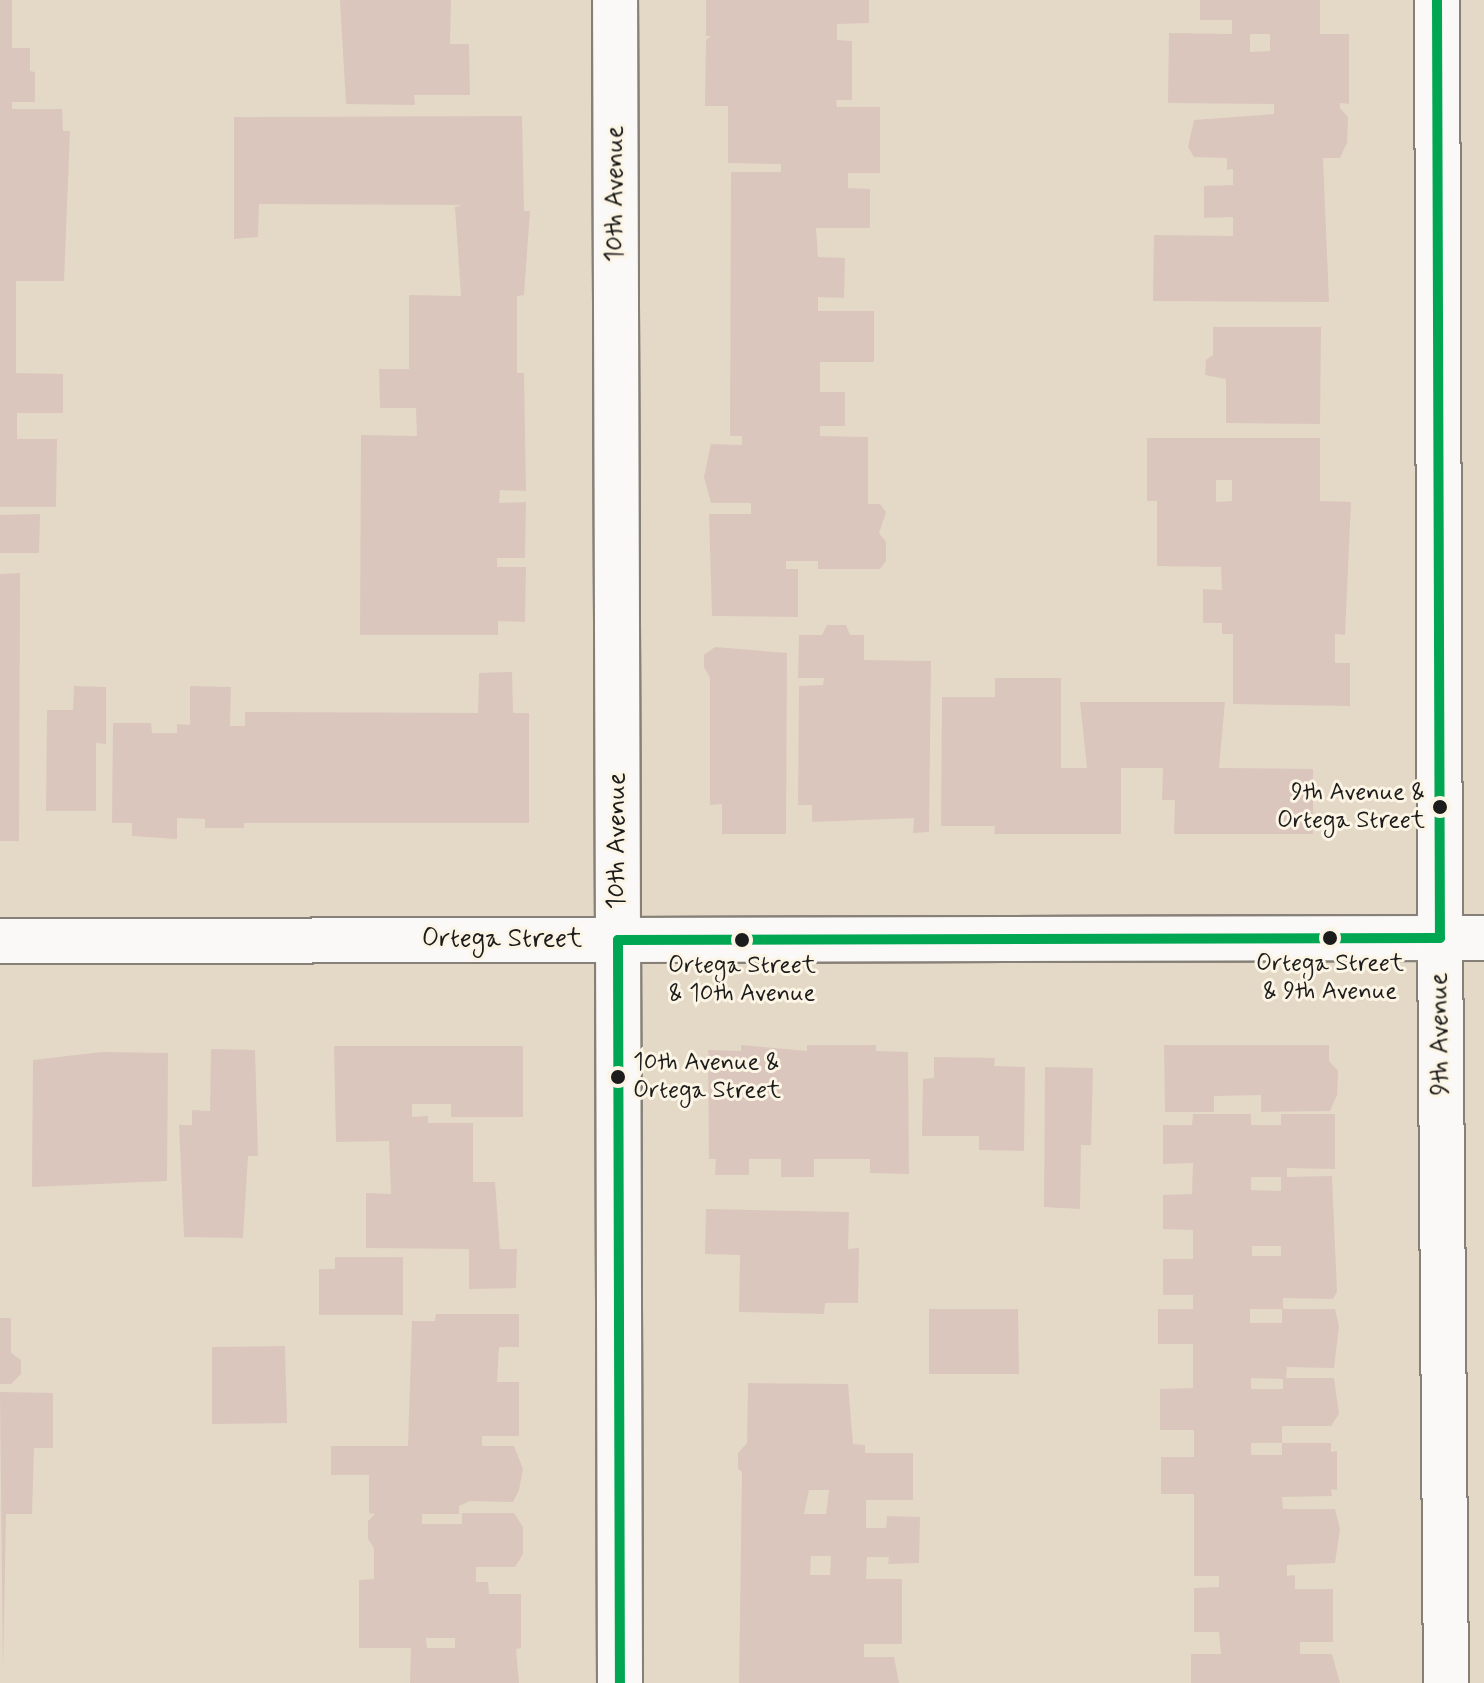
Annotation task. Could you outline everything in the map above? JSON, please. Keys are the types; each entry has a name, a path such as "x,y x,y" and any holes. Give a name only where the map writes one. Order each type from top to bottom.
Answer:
{"street":[{"name":"10th Avenue","path":"615,0 620,1683"},
{"name":"9th Avenue","path":"1437,0 1446,1683"},
{"name":"Ortega Street","path":"0,941 1484,938"}],"building":[{"path":"0,0 12,0 12,48 30,48 30,71 35,72 35,102 12,102 12,109 62,109 63,131 70,131 64,281 16,281 16,373 63,374 63,413 17,413 17,439 57,439 56,507 0,507"},
{"path":"340,0 451,0 450,44 469,44 470,95 414,95 415,105 346,104"},
{"path":"706,0 869,0 869,23 837,24 837,40 852,41 852,100 836,100 837,107 880,107 880,173 848,173 848,188 870,189 870,228 816,228 818,257 845,258 844,298 818,297 818,311 874,311 874,362 820,362 820,392 845,392 845,426 820,426 820,436 868,437 868,504 880,504 886,512 879,533 886,542 886,561 880,569 818,569 818,561 786,561 786,569 798,569 798,617 712,616 709,514 751,514 751,503 711,503 704,477 711,444 742,445 742,436 730,436 731,172 781,172 781,164 728,163 728,106 705,106 706,40 711,36 706,36"},
{"path":"1200,0 1320,0 1320,34 1349,34 1349,104 1340,103 1340,108 1348,117 1347,143 1340,158 1323,158 1329,302 1153,301 1154,235 1233,236 1233,217 1204,218 1204,186 1233,185 1233,169 1227,170 1227,158 1194,157 1188,147 1194,120 1274,114 1274,104 1168,103 1169,33 1232,34 1232,20 1200,20","holes":["1250,34 1270,34 1270,51 1250,52"]},
{"path":"522,116 524,211 530,211 524,295 517,296 517,373 524,373 526,491 500,490 499,503 526,502 525,558 497,558 497,567 526,567 525,622 498,621 498,635 360,635 361,435 417,436 416,408 380,408 379,369 409,369 409,295 461,296 455,207 462,205 259,204 258,237 234,239 234,117"},
{"path":"1213,327 1321,327 1320,424 1226,423 1226,379 1205,375 1206,360 1213,355"},
{"path":"1147,438 1320,438 1320,501 1351,502 1345,635 1335,634 1335,663 1350,663 1350,706 1233,704 1233,634 1222,634 1222,623 1203,623 1203,589 1222,590 1221,567 1157,566 1157,501 1147,501","holes":["1216,480 1232,480 1232,501 1216,502"]},
{"path":"40,514 39,553 0,553 0,515"},
{"path":"20,573 19,841 0,841 0,574"},
{"path":"827,625 846,625 850,635 864,635 864,660 931,661 929,832 913,833 914,818 812,822 812,805 798,805 799,686 823,685 824,678 798,678 799,635 822,635"},
{"path":"715,647 787,653 786,834 722,834 722,804 710,805 710,678 704,667 704,655"},
{"path":"512,672 513,713 529,713 529,823 244,823 244,828 205,828 205,819 177,818 177,839 132,836 132,823 112,823 113,723 151,723 152,733 177,733 177,724 190,725 190,686 231,687 230,726 245,726 245,712 478,713 479,673"},
{"path":"995,678 1061,678 1061,768 1087,768 1080,702 1225,702 1219,768 1313,769 1313,834 1174,834 1175,800 1162,800 1163,768 1121,768 1121,834 994,834 995,826 941,826 942,697 995,697"},
{"path":"74,686 106,687 106,744 96,743 96,811 46,811 47,710 73,710"},
{"path":"741,1045 807,1051 807,1045 876,1045 876,1051 908,1052 909,1174 870,1173 870,1159 814,1159 814,1177 781,1177 781,1159 749,1159 749,1175 715,1175 716,1159 709,1159 708,1050 741,1051"},
{"path":"1164,1045 1329,1045 1329,1061 1338,1071 1337,1095 1330,1111 1261,1112 1261,1095 1214,1096 1214,1112 1165,1112"},
{"path":"334,1046 523,1046 523,1117 451,1117 451,1104 412,1104 412,1117 428,1116 428,1123 473,1123 473,1182 495,1182 500,1249 517,1249 516,1288 469,1289 469,1249 366,1248 366,1193 391,1194 389,1141 336,1142"},
{"path":"211,1049 255,1050 258,1156 248,1156 243,1238 184,1237 179,1125 192,1125 192,1110 210,1111"},
{"path":"102,1052 168,1053 167,1181 32,1187 33,1060"},
{"path":"934,1057 995,1058 994,1066 1025,1067 1024,1151 979,1150 979,1136 922,1136 923,1079 934,1078"},
{"path":"1045,1067 1093,1068 1091,1145 1081,1145 1080,1209 1044,1207"},
{"path":"1193,1114 1251,1114 1251,1125 1281,1125 1281,1114 1335,1114 1335,1169 1287,1168 1287,1177 1332,1176 1337,1292 1333,1299 1283,1298 1283,1309 1335,1309 1339,1326 1334,1368 1287,1367 1286,1378 1334,1378 1339,1414 1331,1426 1282,1426 1282,1443 1331,1443 1331,1452 1337,1451 1337,1490 1331,1489 1332,1496 1282,1497 1283,1509 1335,1509 1340,1529 1335,1563 1287,1565 1287,1576 1295,1575 1295,1589 1333,1589 1333,1642 1300,1642 1300,1654 1332,1654 1340,1683 1191,1683 1191,1654 1221,1654 1219,1632 1194,1632 1194,1588 1219,1587 1219,1576 1194,1576 1194,1494 1161,1494 1161,1457 1194,1457 1194,1430 1160,1430 1160,1389 1193,1388 1193,1344 1158,1344 1158,1309 1193,1309 1193,1295 1163,1295 1163,1259 1193,1259 1193,1230 1163,1229 1163,1195 1192,1194 1193,1163 1163,1164 1163,1125 1192,1125","holes":["1251,1177 1281,1177 1281,1191 1251,1190","1252,1246 1281,1246 1281,1256 1252,1256","1250,1309 1282,1309 1282,1323 1250,1323","1251,1378 1283,1379 1283,1389 1251,1389","1251,1443 1282,1443 1282,1455 1251,1455"]},
{"path":"706,1209 849,1212 848,1249 859,1248 858,1303 825,1303 824,1314 739,1312 740,1255 705,1254"},
{"path":"335,1257 403,1257 403,1315 319,1315 319,1269 335,1269"},
{"path":"929,1309 1018,1309 1019,1374 929,1374"},
{"path":"436,1314 519,1314 519,1347 499,1347 497,1382 519,1382 519,1436 482,1436 482,1446 514,1446 523,1469 519,1490 513,1502 470,1501 459,1506 459,1514 422,1514 422,1524 462,1524 462,1513 514,1513 523,1527 523,1554 515,1567 476,1567 476,1582 488,1582 489,1594 521,1594 521,1648 516,1649 519,1683 410,1683 411,1648 359,1648 359,1580 374,1579 374,1548 368,1539 368,1521 375,1514 369,1513 369,1475 331,1475 331,1446 408,1446 412,1321 435,1321","holes":["426,1638 455,1638 455,1648 427,1648"]},
{"path":"0,1318 11,1318 11,1353 21,1360 21,1374 11,1384 0,1384"},
{"path":"285,1346 287,1423 212,1424 212,1347"},
{"path":"748,1383 848,1384 853,1444 865,1445 865,1453 913,1453 913,1500 866,1500 866,1528 886,1528 887,1516 920,1517 919,1563 888,1564 889,1557 867,1557 866,1579 902,1579 902,1644 864,1644 864,1657 894,1657 899,1683 739,1683 742,1472 738,1469 738,1453 747,1443","holes":["809,1490 829,1490 826,1514 804,1514","811,1556 831,1556 830,1575 810,1575"]},
{"path":"0,1392 53,1393 53,1448 34,1448 32,1514 6,1514 3,1672"}],"transit line":[{"path":"1437,0 1440,938"},
{"path":"618,940 1440,938"},
{"path":"618,940 620,1683"}],"place":[{"name":"9th Avenue & Ortega Street","path":"1440,807"},
{"name":"Ortega Street & 9th Avenue","path":"1330,938"},
{"name":"Ortega Street & 10th Avenue","path":"742,940"},
{"name":"10th Avenue & Ortega Street","path":"618,1077"}]}
